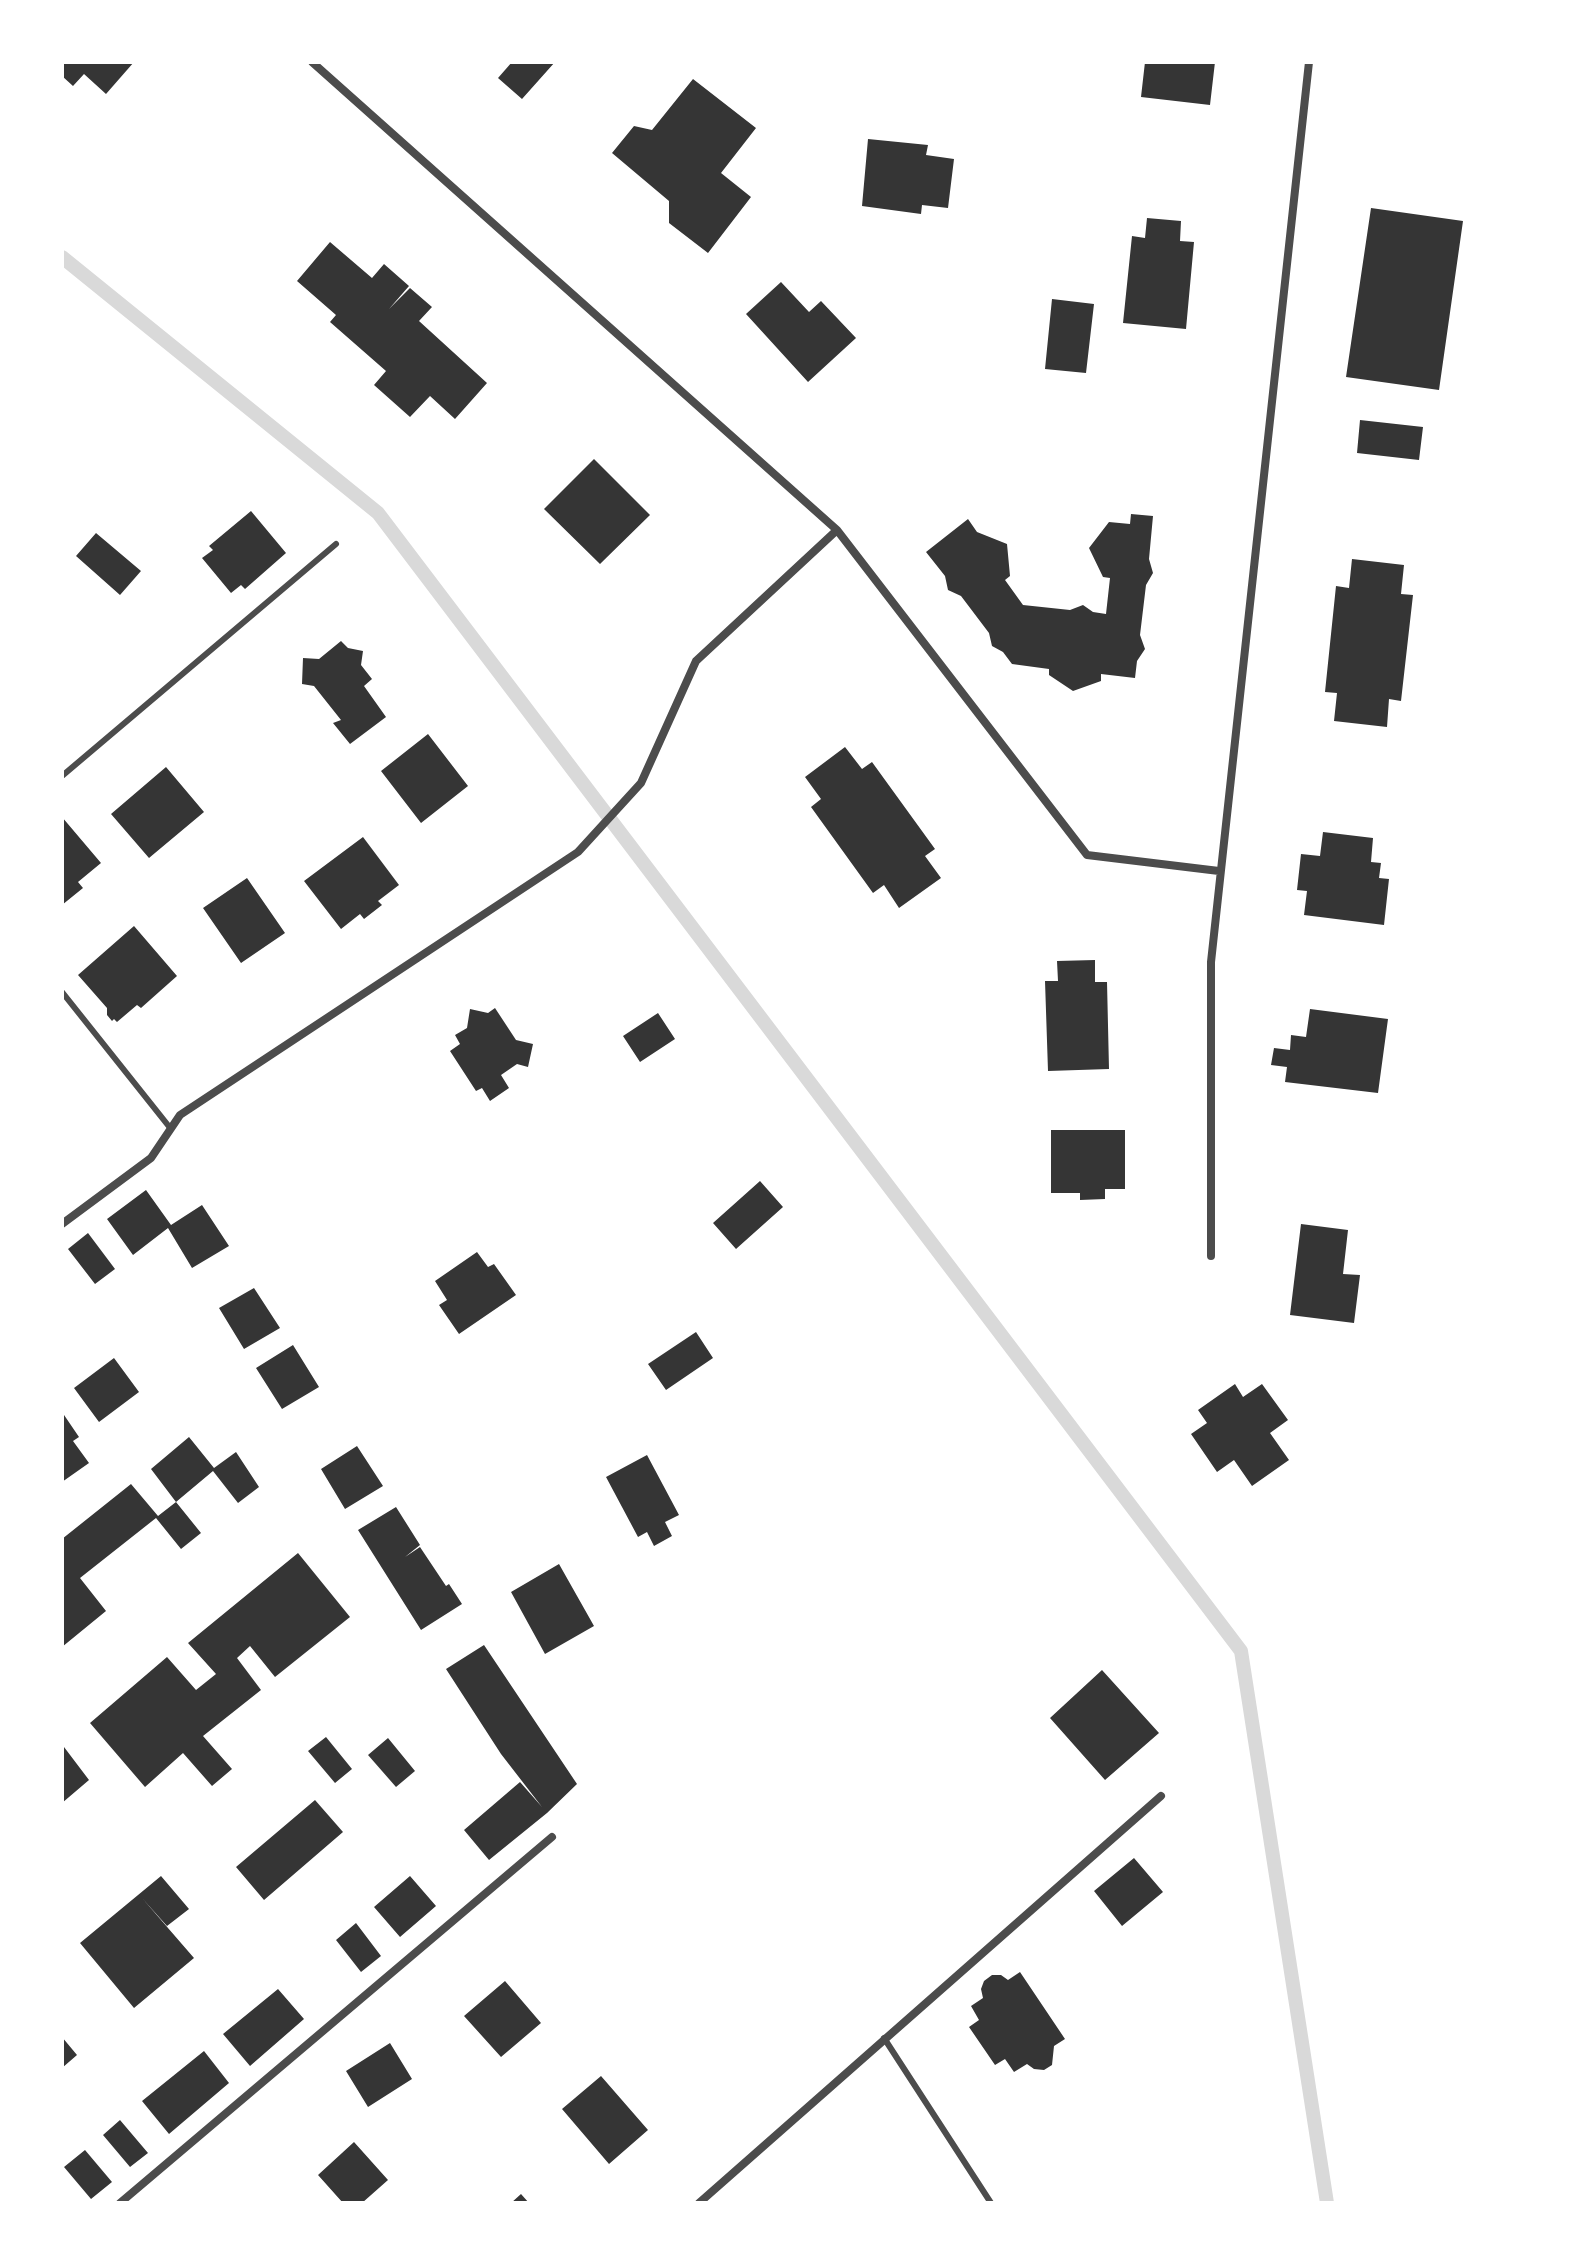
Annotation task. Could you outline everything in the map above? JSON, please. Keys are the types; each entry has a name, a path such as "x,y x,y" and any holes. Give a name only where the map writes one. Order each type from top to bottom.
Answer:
{"street":[{"path":"312,62 837,530 1087,855 1219,871"},
{"path":"1211,1256 1211,962 1309,62"},
{"path":"62,1224 151,1158 180,1115 578,852 641,783 696,661 837,530"},
{"path":"699,2203 1161,1796"},
{"path":"120,2203 552,1837"}],"lane":[{"path":"62,776 336,544"},
{"path":"62,992 171,1129"},
{"path":"884,2038 991,2203"}],"building":[{"path":"62,62 134,62 106,94 84,74 73,86 62,76"},
{"path":"512,62 555,62 522,99 498,78"},
{"path":"1145,62 1215,62 1210,105 1141,97"},
{"path":"693,79 756,128 721,173 751,197 708,253 669,223 669,201 612,153 634,126 652,130"},
{"path":"868,139 928,145 926,155 954,159 948,208 922,205 921,214 862,206"},
{"path":"1371,208 1463,221 1439,390 1346,377"},
{"path":"1147,218 1181,221 1180,241 1194,242 1186,329 1123,323 1132,236 1145,238"},
{"path":"330,242 372,278 384,264 409,286 389,309 410,288 432,307 419,321 487,383 455,419 430,396 410,417 374,385 386,371 330,322 336,315 297,281"},
{"path":"781,282 809,312 821,301 856,338 808,382 746,314"},
{"path":"1052,299 1094,304 1086,373 1045,369"},
{"path":"1360,420 1423,427 1419,460 1357,453"},
{"path":"594,459 650,515 600,564 544,509"},
{"path":"251,511 286,553 245,589 241,585 231,593 202,558 213,550 209,546"},
{"path":"1131,514 1153,516 1149,559 1153,573 1146,585 1140,635 1145,649 1137,661 1135,678 1101,674 1101,681 1073,691 1049,675 1049,669 1012,664 1003,652 992,646 989,633 961,596 948,590 945,576 926,552 968,519 977,532 1007,544 1010,576 1005,580 1023,605 1070,610 1083,605 1093,612 1106,614 1110,578 1103,577 1089,548 1109,522 1130,524"},
{"path":"96,533 141,571 120,595 76,556"},
{"path":"1352,559 1404,565 1401,594 1413,595 1401,701 1389,699 1387,727 1334,721 1337,693 1325,692 1336,586 1349,588"},
{"path":"341,641 348,648 363,651 361,665 372,679 364,686 386,717 350,744 333,723 341,720 314,686 302,684 303,658 319,659"},
{"path":"428,734 468,786 421,823 381,771"},
{"path":"845,747 862,769 872,762 935,849 925,856 941,878 899,908 884,885 873,893 811,807 821,799 805,777"},
{"path":"166,767 204,812 149,858 111,814"},
{"path":"62,817 101,863 78,882 83,888 62,905"},
{"path":"1323,832 1373,838 1371,862 1381,863 1379,878 1389,879 1384,925 1304,915 1307,891 1297,890 1301,854 1320,856"},
{"path":"363,837 399,885 378,901 382,905 364,919 360,914 341,929 304,881"},
{"path":"247,878 285,933 241,963 203,908"},
{"path":"134,926 177,976 141,1008 137,1005 117,1022 112,1021 107,1015 107,1008 78,975"},
{"path":"1095,960 1095,982 1107,982 1109,1069 1048,1071 1045,981 1058,981 1057,961"},
{"path":"495,1008 516,1040 533,1044 528,1067 517,1064 501,1075 509,1088 490,1101 482,1088 476,1091 450,1051 460,1044 455,1035 467,1028 470,1009 488,1013"},
{"path":"1310,1009 1388,1019 1378,1093 1285,1082 1287,1067 1271,1065 1274,1048 1290,1050 1291,1035 1306,1037"},
{"path":"658,1013 675,1039 640,1062 623,1036"},
{"path":"1051,1130 1125,1130 1125,1189 1105,1189 1105,1199 1080,1200 1080,1193 1051,1193"},
{"path":"760,1181 783,1207 736,1249 713,1223"},
{"path":"146,1190 171,1225 202,1205 229,1246 192,1268 168,1228 133,1255 107,1219"},
{"path":"1301,1224 1348,1230 1343,1274 1360,1275 1354,1323 1290,1315"},
{"path":"88,1233 115,1269 95,1284 68,1249"},
{"path":"477,1252 488,1267 494,1264 516,1295 459,1334 439,1305 447,1300 435,1281"},
{"path":"254,1288 280,1328 244,1349 219,1308"},
{"path":"696,1332 713,1358 666,1390 648,1364"},
{"path":"293,1345 319,1387 282,1409 256,1368"},
{"path":"114,1358 139,1392 99,1422 74,1388"},
{"path":"1235,1384 1243,1397 1262,1384 1288,1420 1270,1433 1289,1460 1252,1486 1234,1460 1217,1472 1191,1434 1207,1423 1198,1410"},
{"path":"62,1412 79,1437 73,1441 89,1463 62,1482"},
{"path":"189,1437 214,1468 236,1452 259,1487 238,1503 213,1471 176,1502 151,1469"},
{"path":"357,1446 383,1486 345,1509 321,1469"},
{"path":"647,1455 679,1515 665,1522 672,1536 654,1546 647,1532 638,1537 606,1477"},
{"path":"131,1484 158,1516 176,1502 201,1533 181,1549 156,1518 80,1578 106,1611 62,1647 62,1539"},
{"path":"396,1507 420,1545 405,1557 420,1547 462,1604 421,1630 358,1530"},
{"path":"298,1553 350,1617 275,1677 250,1646 237,1658 261,1690 203,1736 232,1769 212,1786 183,1753 145,1787 90,1723 167,1657 196,1690 216,1674 188,1643"},
{"path":"559,1564 594,1626 545,1654 511,1592"},
{"path":"484,1645 577,1784 489,1860 464,1830 520,1782 542,1807 501,1754 446,1669"},
{"path":"1102,1670 1159,1733 1105,1780 1050,1718"},
{"path":"326,1737 352,1769 335,1783 308,1751"},
{"path":"388,1738 415,1771 396,1787 368,1755"},
{"path":"64,1747 89,1780 62,1803 62,1749"},
{"path":"315,1800 343,1832 264,1900 236,1867"},
{"path":"1134,1858 1163,1892 1122,1926 1094,1891"},
{"path":"161,1876 189,1909 167,1926 142,1898 194,1958 134,2008 80,1943"},
{"path":"410,1876 436,1906 400,1937 374,1907"},
{"path":"356,1923 381,1956 361,1972 336,1940"},
{"path":"1020,1972 1065,2039 1054,2046 1052,2065 1044,2070 1027,2064 1014,2072 1005,2059 995,2065 969,2027 979,2020 971,2006 983,1998 981,1989 984,1981 992,1975 1001,1975 1008,1980"},
{"path":"505,1981 541,2023 501,2057 464,2016"},
{"path":"278,1989 304,2019 250,2066 223,2034"},
{"path":"62,2037 77,2055 62,2068"},
{"path":"390,2043 412,2079 368,2107 346,2071"},
{"path":"204,2051 229,2083 169,2134 142,2101"},
{"path":"601,2076 648,2130 609,2164 562,2109"},
{"path":"120,2120 148,2153 130,2167 103,2135"},
{"path":"354,2142 388,2180 362,2203 343,2203 318,2175"},
{"path":"85,2150 112,2182 91,2199 64,2167"},
{"path":"521,2194 529,2203 511,2203"}],"waterway":[{"path":"62,257 378,513 1241,1651 1327,2203"}]}
